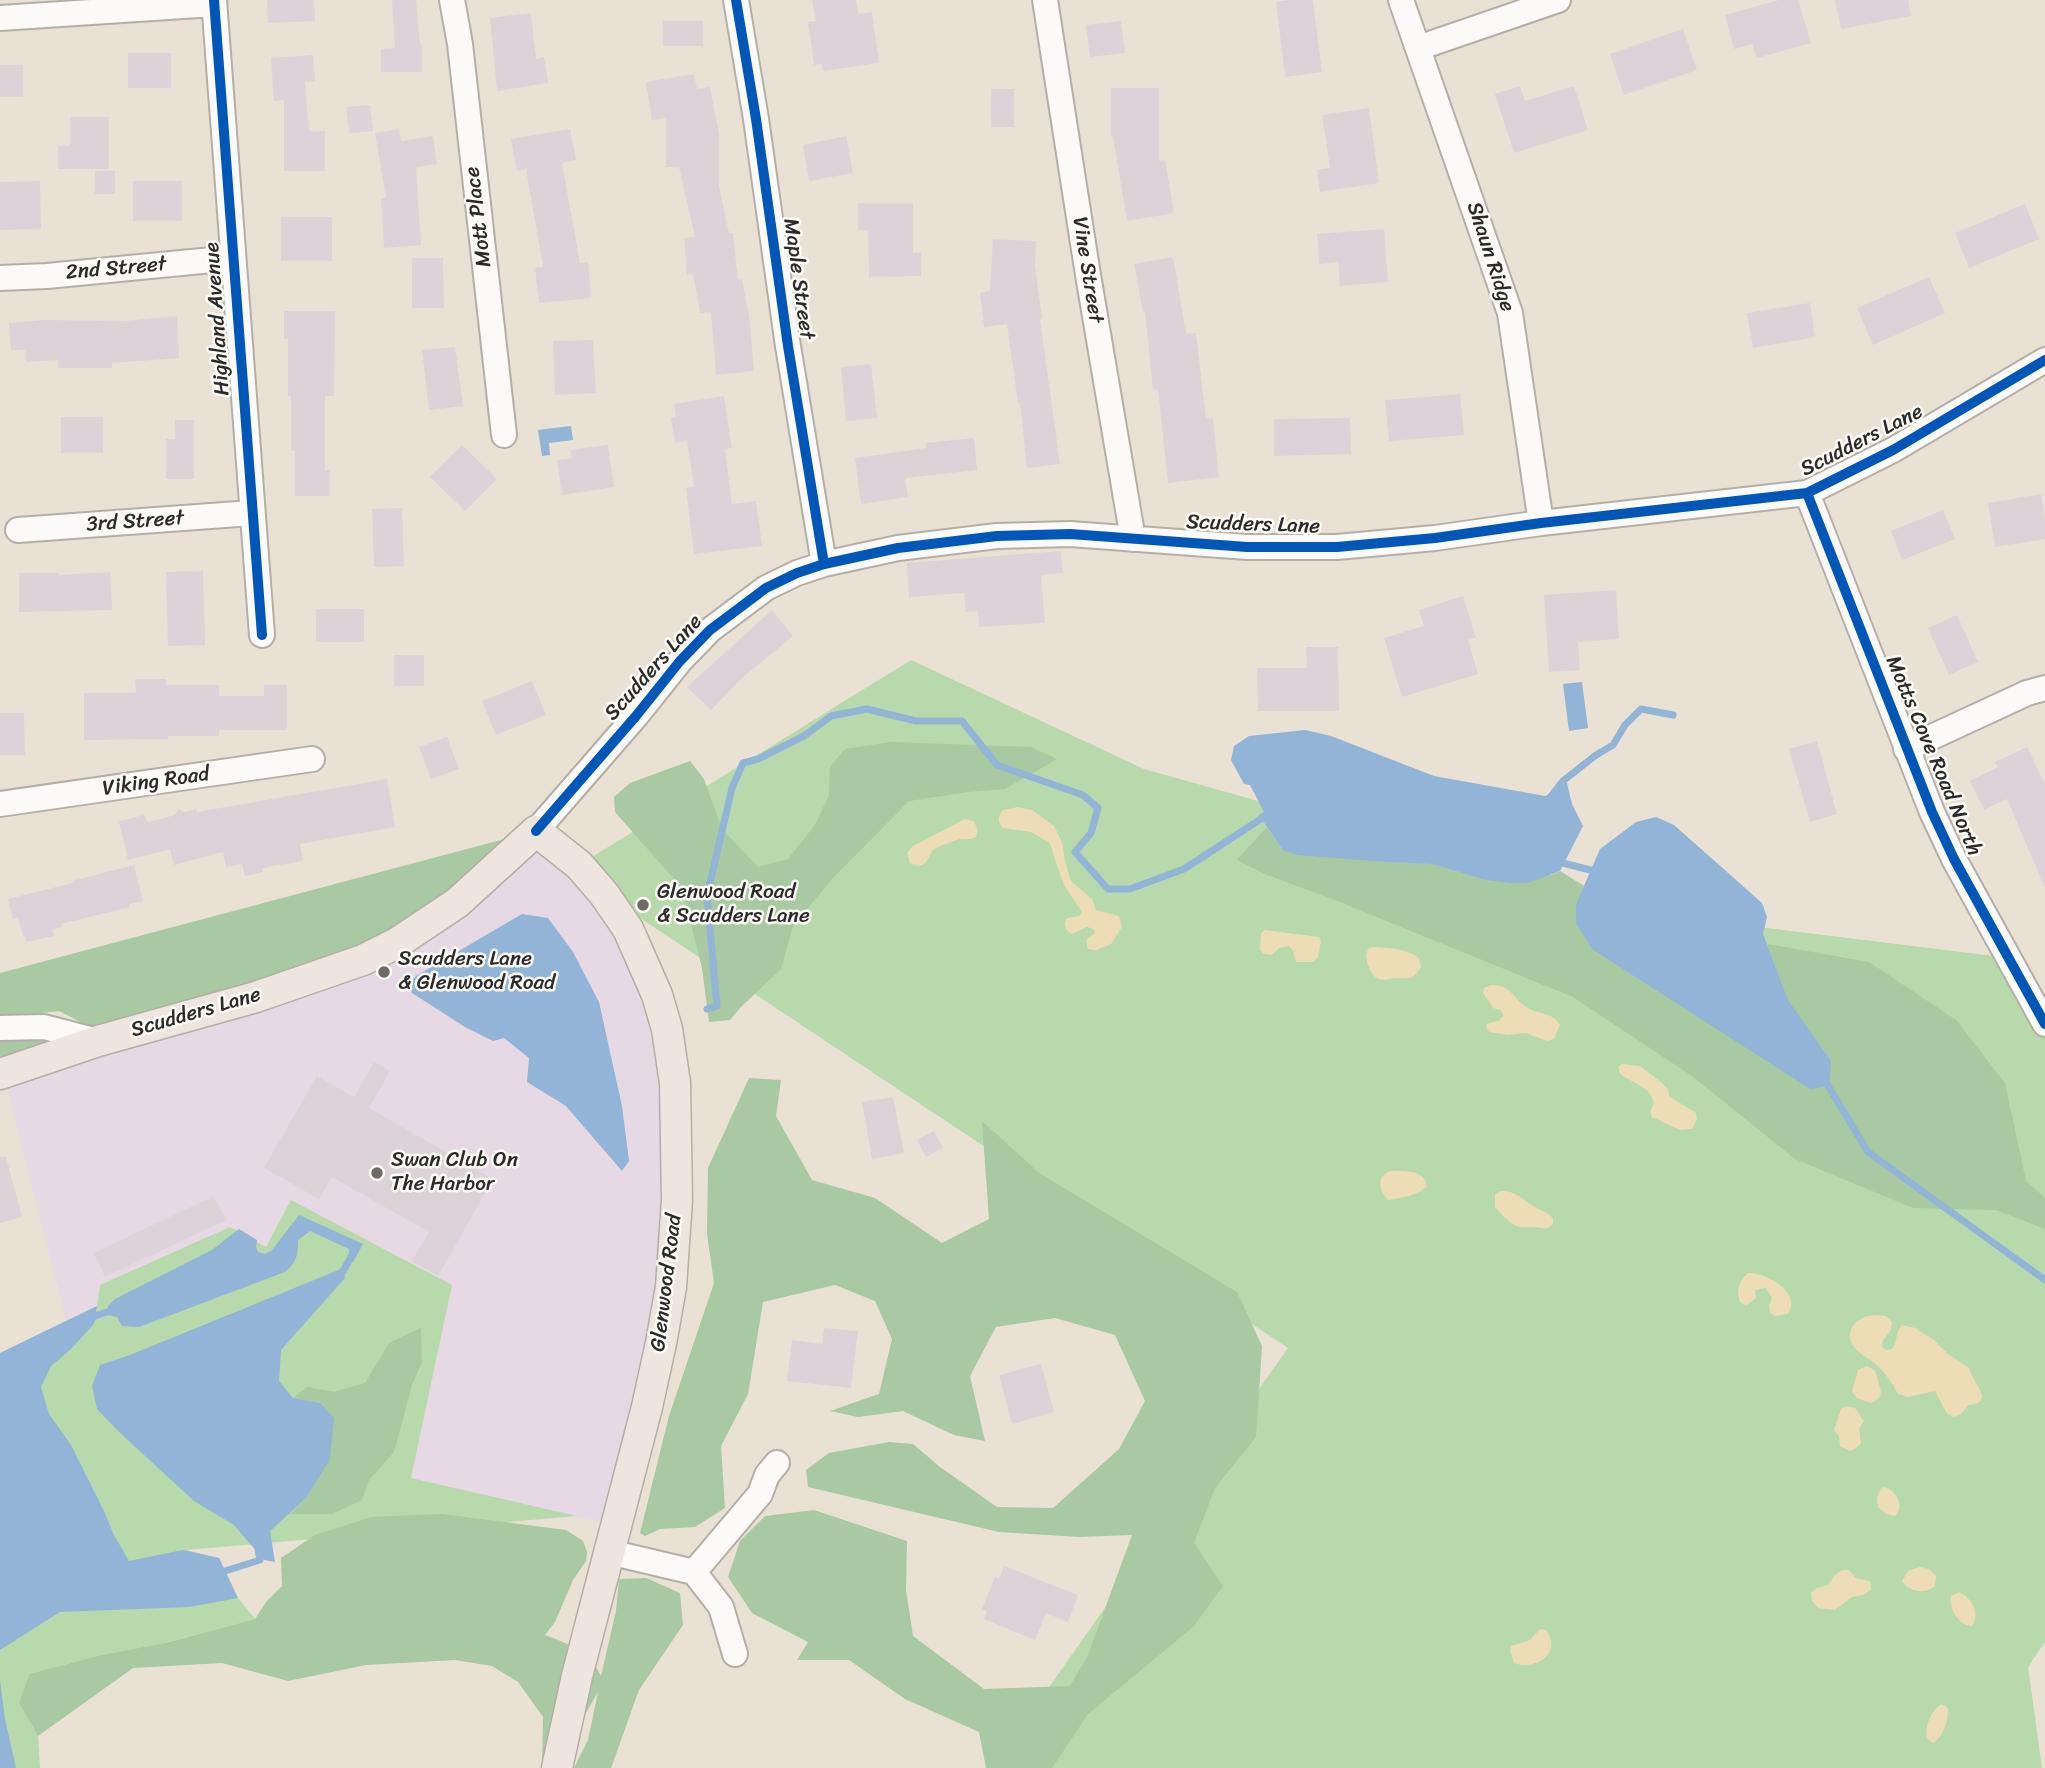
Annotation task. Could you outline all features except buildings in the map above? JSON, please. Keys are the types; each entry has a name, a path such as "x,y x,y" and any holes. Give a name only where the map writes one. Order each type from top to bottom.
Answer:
{"main road":[{"name":"Scudders Lane","path":"0,1074 98,1041 256,998 363,960 397,943 457,903 537,831"},
{"name":"Glenwood Road","path":"537,831 579,865 604,894 628,929 657,995 667,1029 675,1083 677,1200 671,1287 647,1407 577,1676 557,1768"}],"street":[{"name":"Mott Place","path":"452,0 460,44 504,435"},
{"name":"Maple Street","path":"736,0 824,564"},
{"name":"Vine Street","path":"1045,0 1133,539"},
{"name":"Shaun Ridge","path":"1401,0 1510,313 1541,523"},
{"path":"1418,48 1558,0"},
{"path":"0,18 214,2"},
{"name":"Highland Avenue","path":"214,2 262,635"},
{"name":"2nd Street","path":"0,278 233,258"},
{"name":"Scudders Lane","path":"537,831 680,661 710,630 766,588 824,564 898,548 997,536 1070,534 1247,547 1337,547 1435,538 1807,492 1893,450 2045,360"},
{"name":"Motts Cove Road North","path":"1807,492 1906,749 1954,859 2045,1024"},
{"name":"3rd Street","path":"18,530 252,513"},
{"path":"1906,749 2026,693 2045,688"},
{"name":"Viking Road","path":"0,804 312,759"},
{"path":"0,1028 44,1027 98,1041"},
{"path":"694,1572 760,1494 767,1475 777,1463"},
{"path":"609,1552 694,1572 721,1607 735,1654"}],"shaded area":[{"name":"Swan Club On The Harbor","path":"536,831 579,865 657,995 677,1200 616,1526 411,1478 452,1285 291,1200 266,1247 97,1306 66,1321 3,1073"}],"green space":[{"path":"911,660 1144,769 1669,916 2002,957 2045,1035 2045,1642 2028,1667 2042,1768 992,1768 1288,1348 604,894 579,865"},
{"path":"891,742 1031,747 1057,759 1005,789 909,801 832,879 793,926 781,969 730,1020 709,1022 702,968 682,888 615,812 614,797 630,783 690,761 704,779 722,829 758,867 788,859 815,825 829,795 830,767 845,749"},
{"path":"1267,827 1283,850 1386,862 1432,864 1486,880 1551,875 1560,871 1584,886 1576,904 1831,1061 1788,1001 1767,944 1869,962 1956,1020 2005,1083 2026,1181 2045,1198 2045,1229 1996,1210 1913,1208 1795,1159 1692,1076 1573,997 1267,875 1237,860"},
{"path":"512,837 397,943 0,1074 0,1040 106,1035 59,1011 0,1019 0,973"},
{"path":"749,1078 781,1080 776,1116 812,1180 875,1198 942,1243 989,1219 982,1121 1039,1173 1237,1292 1262,1346 1256,1437 1215,1488 1194,1543 1223,1586 1193,1627 1088,1714 1052,1768 986,1768 979,1732 905,1699 849,1660 797,1660 808,1642 752,1613 728,1577 740,1541 765,1516 814,1510 907,1541 906,1590 913,1636 984,1689 1070,1686 1088,1655 1132,1535 1079,1537 999,1532 808,1487 806,1470 829,1453 889,1442 913,1444 940,1467 997,1507 1053,1508 1119,1449 1145,1401 1115,1335 1055,1318 996,1327 970,1376 985,1441 954,1435 903,1411 858,1417 830,1411 879,1394 892,1339 875,1301 835,1285 763,1302 748,1394 721,1446 725,1508 695,1527 660,1529 645,1536 640,1533 669,1416 714,1283 707,1234 708,1168"},
{"path":"291,1200 452,1285 411,1478 577,1516 186,1550 219,1558 238,1598 255,1619 29,1674 19,1703 38,1736 40,1768 0,1768 0,1353 97,1306 100,1285 230,1227 266,1247"},
{"path":"421,1328 422,1362 412,1385 394,1452 369,1480 362,1500 332,1514 290,1514 306,1498 320,1403 293,1398 307,1387 334,1392 365,1383 389,1343"},
{"path":"442,1514 566,1530 583,1541 587,1552 586,1561 573,1580 555,1622 545,1635 585,1655 601,1676 616,1611 619,1579 646,1578 680,1593 683,1625 639,1690 611,1768 574,1768 588,1740 598,1692 556,1768 542,1768 543,1717 518,1682 492,1666 455,1660 366,1665 288,1681 222,1663 133,1668 38,1736 19,1703 29,1674 255,1619 266,1602 282,1586 281,1558 315,1535 371,1517"}],"sand":[{"path":"1018,807 1032,810 1054,826 1062,842 1071,881 1092,899 1096,910 1119,916 1122,927 1111,944 1096,950 1088,949 1086,940 1095,933 1093,929 1087,927 1072,934 1066,929 1067,918 1080,916 1082,912 1064,885 1050,843 1031,832 1003,828 999,821 1003,810"},
{"path":"965,819 974,821 978,831 976,837 960,839 934,849 920,866 910,863 907,853 913,846"},
{"path":"1265,930 1319,937 1321,941 1318,957 1313,962 1296,962 1289,946 1279,948 1272,955 1264,954 1260,950 1261,933"},
{"path":"1369,948 1410,953 1419,958 1421,967 1411,978 1380,979 1371,971 1366,954"},
{"path":"1491,985 1504,987 1526,1007 1549,1015 1557,1021 1560,1025 1554,1039 1547,1041 1526,1033 1508,1035 1489,1032 1487,1024 1500,1020 1503,1015 1501,1010 1493,1008 1483,993 1484,988"},
{"path":"1622,1064 1640,1066 1668,1089 1669,1096 1696,1113 1697,1119 1692,1129 1680,1130 1652,1117 1652,1098 1645,1089 1620,1074 1618,1067"},
{"path":"1390,1171 1418,1174 1427,1186 1415,1194 1388,1200 1380,1184"},
{"path":"1501,1191 1514,1193 1548,1214 1553,1218 1553,1224 1544,1228 1520,1227 1511,1223 1495,1207 1495,1194"},
{"path":"1748,1273 1773,1280 1787,1292 1791,1299 1788,1314 1775,1316 1770,1313 1772,1298 1766,1288 1755,1290 1756,1298 1747,1305 1741,1303 1739,1287"},
{"path":"1875,1315 1886,1316 1892,1322 1891,1330 1882,1342 1883,1348 1892,1349 1902,1325 1915,1328 1969,1368 1981,1392 1981,1401 1968,1405 1962,1413 1954,1417 1947,1414 1935,1391 1908,1397 1898,1394 1881,1369 1860,1353 1851,1341 1851,1329 1855,1324 1860,1319"},
{"path":"1867,1366 1876,1373 1881,1390 1879,1397 1871,1403 1857,1398 1852,1392 1858,1370"},
{"path":"1846,1406 1855,1408 1864,1421 1859,1429 1861,1443 1850,1451 1840,1446 1839,1436 1834,1430 1841,1409"},
{"path":"1885,1487 1893,1492 1898,1500 1899,1508 1895,1516 1886,1514 1878,1507 1877,1498 1881,1488"},
{"path":"1920,1567 1929,1569 1936,1576 1935,1586 1927,1591 1913,1590 1902,1581 1908,1571"},
{"path":"1842,1570 1849,1570 1856,1578 1870,1581 1871,1590 1852,1597 1835,1610 1818,1608 1812,1601 1811,1593 1828,1585"},
{"path":"1959,1592 1968,1598 1974,1607 1976,1616 1972,1626 1959,1620 1953,1611 1951,1596"},
{"path":"1540,1629 1546,1630 1550,1638 1549,1653 1545,1658 1531,1664 1514,1663 1511,1646 1530,1640"},
{"path":"1941,1704 1948,1708 1945,1728 1933,1743 1927,1739 1927,1724"}],"water":[{"path":"571,426 573,440 549,443 550,455 542,456 538,430"},
{"path":"1582,682 1588,728 1569,731 1563,684"},
{"path":"1305,730 1331,736 1434,776 1545,796 1554,793 1563,781 1567,783 1572,804 1583,826 1560,871 1528,883 1486,880 1432,864 1297,855 1283,850 1259,815 1264,812 1250,785 1244,784 1231,760 1234,746 1249,736"},
{"path":"1656,817 1674,825 1762,903 1767,917 1763,934 1788,1000 1831,1061 1829,1086 1810,1089 1592,949 1576,923 1576,904 1600,849 1636,822"},
{"path":"522,914 548,918 573,952 599,1002 622,1106 629,1161 622,1171 566,1106 527,1082 529,1058 504,1038 493,1041 465,1027 412,993 409,985 416,976"},
{"path":"299,1215 363,1244 353,1262 350,1261 349,1249 310,1231 298,1240 296,1258 285,1272 139,1327 122,1326 117,1317 107,1315 108,1306 115,1299 212,1250 239,1229 257,1240 258,1252 265,1254 272,1250"},
{"path":"341,1269 345,1278 281,1350 279,1381 293,1398 320,1403 334,1418 330,1459 306,1498 270,1531 275,1562 264,1560 234,1525 194,1501 117,1430 97,1409 92,1386 100,1365"},
{"path":"97,1306 94,1324 51,1366 41,1387 49,1414 71,1445 129,1561 183,1550 219,1558 238,1598 189,1607 60,1612 0,1650 0,1353"},
{"path":"0,1680 5,1719 16,1768 0,1768"}],"waterway":[{"path":"707,1009 717,1006 707,896 732,788 743,763 758,759 804,736 831,716 867,709 916,721 962,721 997,765 1083,795 1098,808 1091,833 1075,852 1108,889 1130,889 1184,869 1267,815"},
{"path":"1549,799 1563,781 1613,745 1625,725 1641,709 1673,715"},
{"path":"1555,861 1598,872"},
{"path":"1824,1079 1868,1152 2045,1280"},
{"path":"336,1279 352,1255"},
{"path":"89,1321 95,1316 116,1309"},
{"path":"225,1571 260,1560 258,1549"}],"cycle path":[{"path":"214,0 262,635"},
{"path":"736,0 824,564"},
{"path":"536,831 680,661 710,630 766,588 824,564 898,548 997,536 1070,534 1247,547 1337,547 1435,538 1541,523 1807,493 1893,450 2045,360"},
{"path":"1807,493 1932,812 1954,859 2045,1024"}],"place":[{"name":"Glenwood Road & Scudders Lane","path":"643,905"},
{"name":"Scudders Lane & Glenwood Road","path":"384,972"},
{"name":"Swan Club On The Harbor","path":"377,1173"}]}
